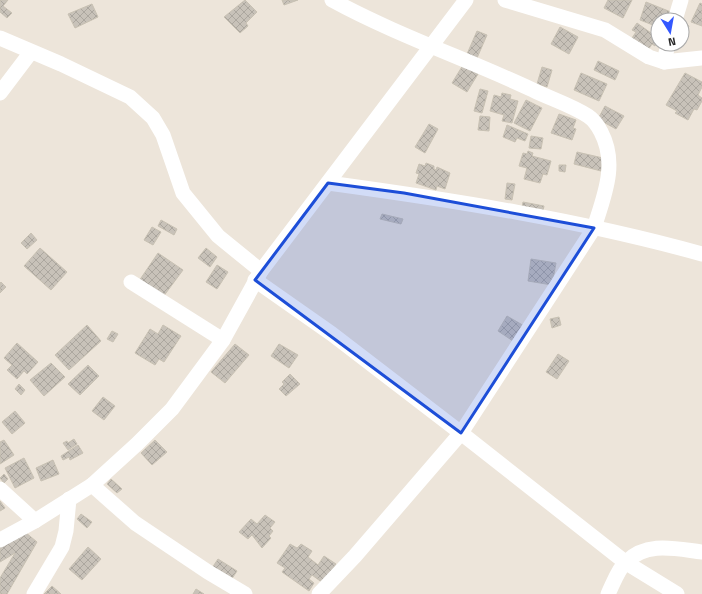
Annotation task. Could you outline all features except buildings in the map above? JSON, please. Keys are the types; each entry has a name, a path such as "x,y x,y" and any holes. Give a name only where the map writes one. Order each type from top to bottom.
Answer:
{"street":[{"path":"319,594 355,556 462,432 594,228 604,199 610,165 609,154 604,138 597,125 589,117 571,106 390,29 332,0"},
{"path":"0,540 35,521 92,485 137,444 172,409 224,340 237,318 258,275 433,46 466,0"},
{"path":"505,0 605,30 649,58 664,62 702,58"},
{"path":"677,12 681,0"},
{"path":"0,38 61,64 130,97 154,118 163,135 183,193 218,236 258,275 332,334 462,432 625,562 677,594"},
{"path":"0,93 31,52"},
{"path":"664,62 666,52"},
{"path":"328,183 404,193 594,228 702,254"},
{"path":"131,282 224,340"},
{"path":"92,485 135,523 208,572 245,594"},
{"path":"0,489 35,521"},
{"path":"34,594 62,547 66,531 68,499"},
{"path":"608,594 625,562 646,550 656,547 702,552"}],"highlighted area":[{"path":"328,183 404,193 594,228 461,433 255,280"}]}
